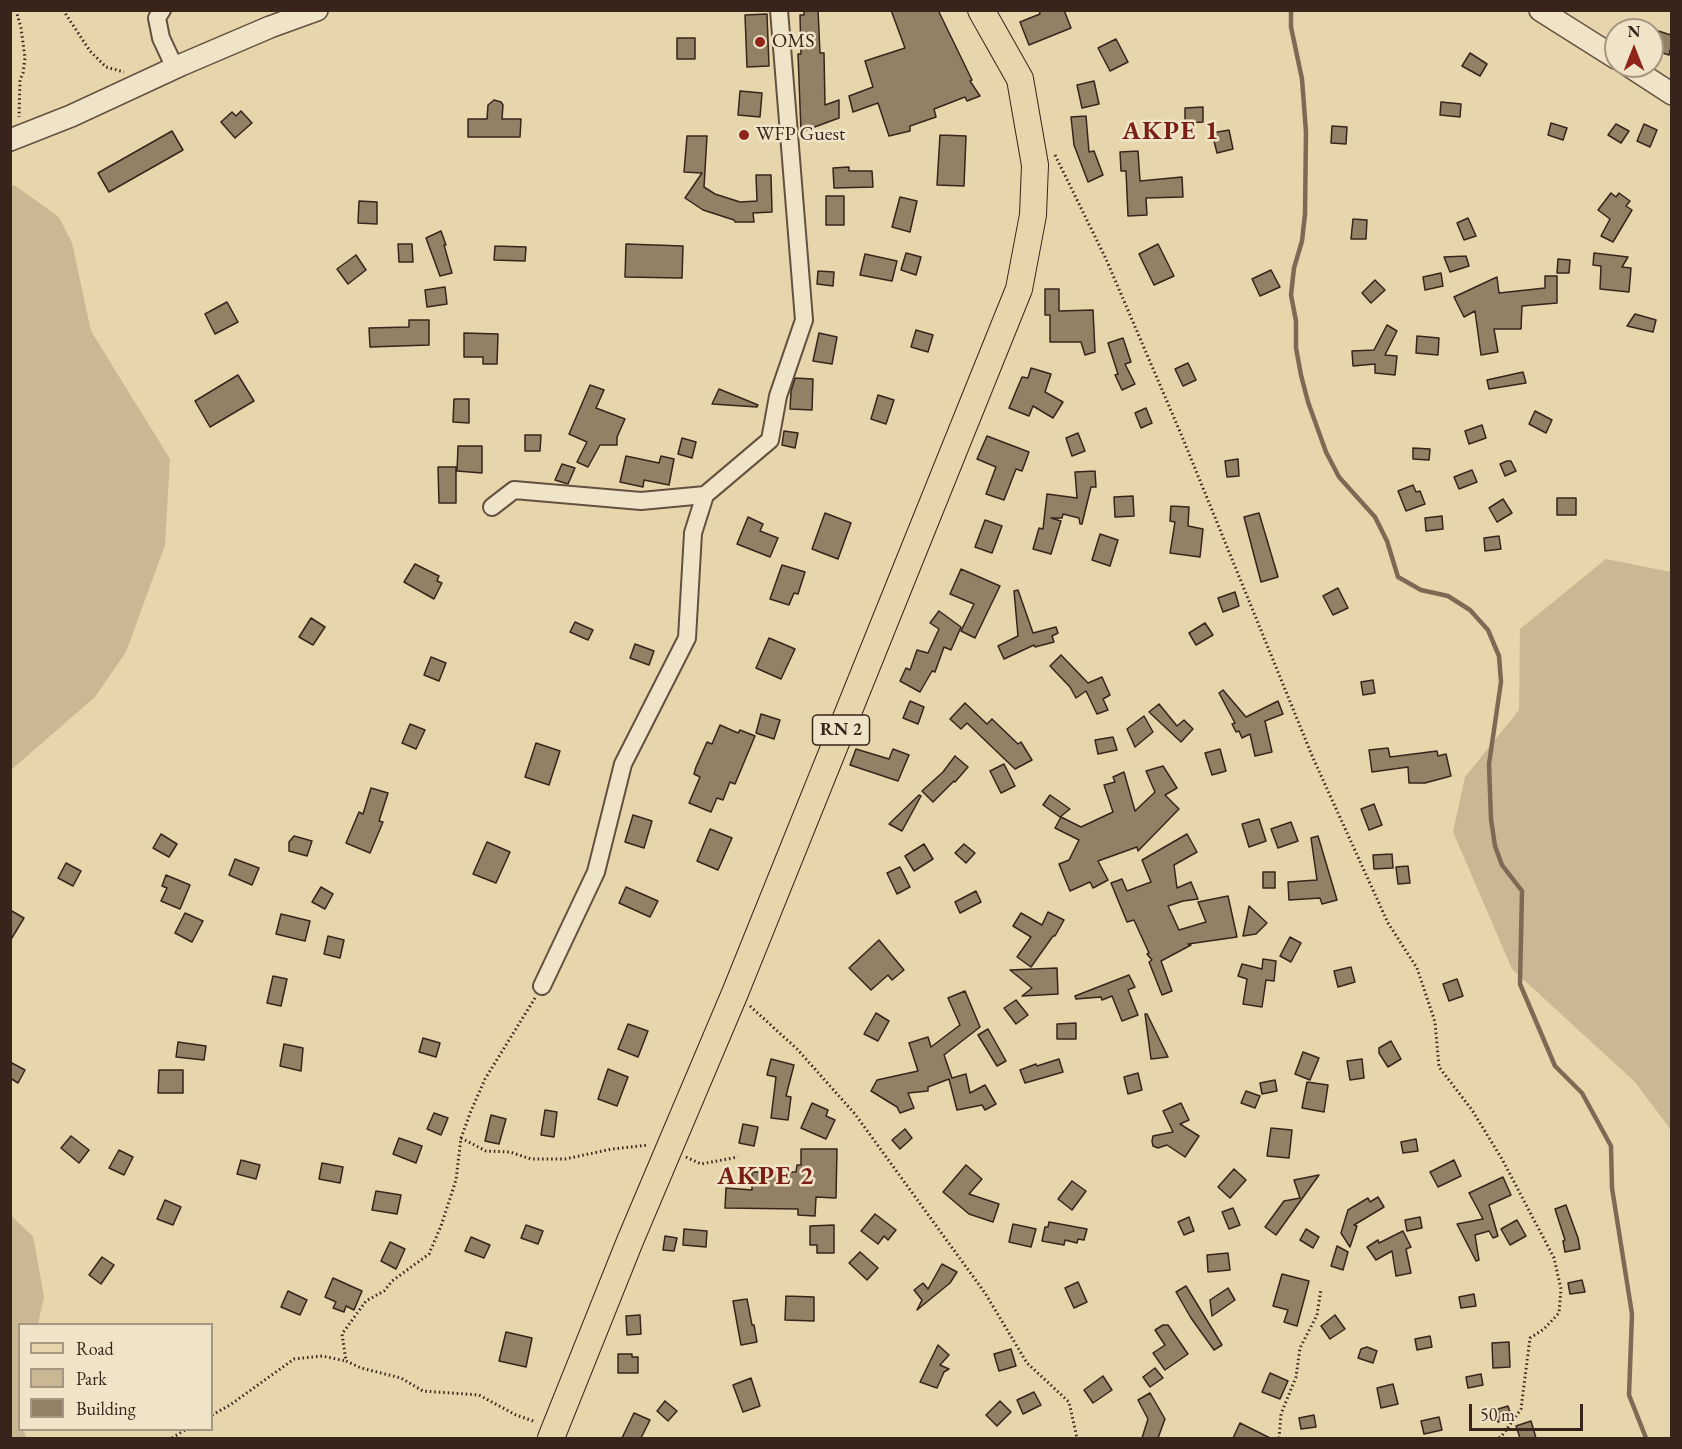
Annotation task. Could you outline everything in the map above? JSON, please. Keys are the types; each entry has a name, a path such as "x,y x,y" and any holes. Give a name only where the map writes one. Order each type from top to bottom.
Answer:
{"main road":[{"name":"RN 2","path":"553,1433 630,1241 735,993 1019,289 1033,215 1035,165 1020,80 981,10"}],"street":[{"path":"162,10 157,18 161,38 175,68"},
{"path":"15,139 270,27 317,10"},
{"path":"542,986 596,872 623,764 687,638 693,533 705,495 770,440 778,396 804,320 778,10"},
{"path":"1540,10 1604,50"},
{"path":"1647,78 1671,94"},
{"path":"492,507 514,490 641,501 705,495"}],"path":[{"path":"15,10 21,28 25,58 20,80 15,139"},
{"path":"63,10 90,51 106,67 129,73"},
{"path":"1052,150 1106,259 1215,513 1313,758 1388,923 1417,968 1435,1022 1439,1068 1472,1110 1502,1159 1554,1258 1561,1289 1558,1313 1544,1329 1530,1338 1521,1409 1498,1438"},
{"path":"346,1361 342,1334 366,1301 384,1291 392,1281 429,1254 456,1180 461,1138 485,1078 542,986"},
{"path":"735,993 797,1049 855,1114 985,1293 1027,1363 1068,1402 1077,1438"},
{"path":"461,1138 486,1151 510,1152 531,1159 565,1159 644,1144 669,1149 701,1164 738,1157"},
{"path":"1280,1438 1281,1414 1296,1377 1300,1348 1317,1316 1321,1289"},
{"path":"213,1414 230,1406 294,1359 322,1356 401,1378 423,1391 479,1395 553,1433"}],"green space":[{"path":"14,185 59,217 72,243 91,331 170,459 165,545 126,652 95,697 11,770 10,186"},
{"path":"1606,559 1671,572 1671,1130 1635,1082 1512,969 1453,832 1465,777 1519,710 1520,629"},
{"path":"11,1216 33,1236 44,1297 38,1323 18,1323 18,1431 24,1431 26,1438 11,1438"}],"building":[{"path":"804,10 818,10 820,53 824,53 825,105 839,100 839,118 801,132 798,54 801,54 800,15 804,15"},
{"path":"891,10 938,10 972,80 970,81 980,96 967,101 965,97 934,109 936,117 910,126 910,131 889,136 878,103 853,112 849,96 873,87 865,61 905,48"},
{"path":"1039,10 1064,10 1071,28 1029,45 1020,22 1040,14"},
{"path":"767,14 769,66 747,67 745,15"},
{"path":"1664,33 1671,35 1669,55 1664,54"},
{"path":"677,38 695,38 695,59 677,59"},
{"path":"1116,39 1128,62 1110,71 1098,48"},
{"path":"1470,53 1487,64 1480,76 1462,66"},
{"path":"1094,81 1099,104 1082,108 1077,85"},
{"path":"740,91 762,93 760,117 738,115"},
{"path":"494,100 503,105 502,119 521,119 520,137 468,137 468,119 487,119 488,105"},
{"path":"1441,102 1461,104 1460,117 1440,115"},
{"path":"1203,107 1203,122 1185,123 1185,108"},
{"path":"241,111 252,123 235,138 221,122 232,112 236,116"},
{"path":"1086,116 1089,152 1094,151 1103,175 1088,182 1074,145 1071,117"},
{"path":"1551,123 1567,128 1563,140 1548,135"},
{"path":"1616,124 1629,131 1621,143 1608,135"},
{"path":"1644,124 1657,130 1650,147 1637,141"},
{"path":"1332,126 1347,127 1346,144 1331,143"},
{"path":"1229,130 1233,149 1217,153 1212,133"},
{"path":"172,131 183,150 109,192 98,173"},
{"path":"940,135 966,136 964,186 937,185"},
{"path":"687,136 707,136 704,187 715,194 740,202 757,201 756,175 771,175 772,212 753,213 754,222 735,222 703,210 685,198 702,173 684,172"},
{"path":"1138,151 1140,181 1182,177 1183,197 1146,198 1147,215 1128,216 1126,171 1121,171 1120,152"},
{"path":"849,167 849,171 872,171 873,187 834,188 833,168"},
{"path":"1611,193 1616,197 1619,193 1630,201 1626,206 1632,210 1613,242 1601,236 1610,219 1598,210"},
{"path":"826,196 844,196 844,225 826,225"},
{"path":"900,197 917,201 910,232 892,227"},
{"path":"359,201 377,202 377,224 358,223"},
{"path":"1468,218 1476,236 1464,240 1457,223"},
{"path":"1353,219 1367,220 1366,239 1351,239"},
{"path":"441,231 452,273 440,276 426,238"},
{"path":"398,244 412,244 413,262 399,262"},
{"path":"626,244 683,246 682,278 625,277"},
{"path":"1158,244 1174,276 1154,285 1139,254"},
{"path":"495,246 526,247 525,261 494,260"},
{"path":"906,253 921,257 916,275 901,270"},
{"path":"1594,253 1628,257 1622,267 1631,268 1629,292 1600,289 1601,266 1593,265"},
{"path":"865,254 897,261 892,281 860,275"},
{"path":"356,255 366,270 348,284 337,269"},
{"path":"1466,256 1469,266 1450,272 1444,257"},
{"path":"1558,259 1570,260 1569,273 1557,273"},
{"path":"1271,270 1280,287 1260,296 1252,279"},
{"path":"818,271 834,272 833,286 817,284"},
{"path":"1441,273 1443,286 1425,290 1423,277"},
{"path":"1545,276 1557,276 1557,303 1522,306 1521,329 1494,329 1498,352 1481,355 1475,311 1464,317 1454,297 1497,277 1499,293 1545,288"},
{"path":"1375,280 1385,290 1371,303 1362,293"},
{"path":"445,287 447,304 427,307 425,290"},
{"path":"1045,289 1059,289 1059,311 1093,310 1095,352 1085,355 1081,342 1050,342 1050,315 1045,315"},
{"path":"227,302 238,322 215,334 205,314"},
{"path":"1635,314 1656,320 1653,332 1627,326"},
{"path":"409,320 429,320 429,345 370,347 369,328 409,327"},
{"path":"1387,325 1397,331 1385,355 1397,356 1395,375 1375,373 1375,364 1353,366 1352,351 1374,350"},
{"path":"916,330 933,335 928,352 911,347"},
{"path":"464,333 498,334 497,364 483,364 483,357 464,357"},
{"path":"819,333 837,337 832,364 813,361"},
{"path":"1417,336 1439,338 1438,355 1416,353"},
{"path":"1123,338 1131,362 1125,364 1135,384 1122,390 1115,375 1118,374 1108,343"},
{"path":"1188,363 1196,380 1183,386 1175,369"},
{"path":"1031,368 1051,374 1045,392 1063,402 1053,418 1033,406 1029,416 1009,408 1022,377 1028,378"},
{"path":"1523,372 1526,383 1489,389 1487,380"},
{"path":"238,375 254,401 210,427 195,401"},
{"path":"795,378 813,379 812,410 790,409 791,391"},
{"path":"590,385 604,390 596,408 625,419 617,437 617,445 600,445 588,467 577,462 587,442 569,434"},
{"path":"719,389 758,405 757,407 712,404"},
{"path":"878,395 894,400 886,424 871,419"},
{"path":"454,399 469,399 469,423 453,422"},
{"path":"1146,408 1152,423 1141,428 1135,413"},
{"path":"1535,411 1552,420 1546,433 1529,424"},
{"path":"1482,425 1486,438 1469,444 1465,431"},
{"path":"784,431 798,433 795,448 782,445"},
{"path":"1078,433 1085,451 1072,456 1066,438"},
{"path":"525,435 541,435 540,451 525,451"},
{"path":"987,436 1029,452 1022,471 1016,469 1004,500 986,494 996,467 977,459"},
{"path":"682,438 696,442 692,458 678,454"},
{"path":"458,446 482,446 482,473 457,471"},
{"path":"1413,448 1430,449 1429,460 1413,459"},
{"path":"626,456 659,463 661,456 674,459 669,485 644,480 643,487 620,482"},
{"path":"1238,459 1239,476 1227,477 1225,461"},
{"path":"1511,461 1516,471 1505,476 1500,464"},
{"path":"562,464 575,468 568,484 555,480"},
{"path":"438,467 456,467 456,503 439,503"},
{"path":"1472,470 1477,482 1459,489 1454,477"},
{"path":"1095,471 1096,487 1091,487 1082,524 1079,518 1063,514 1062,518 1051,518 1061,521 1051,554 1033,549 1039,528 1043,529 1047,494 1077,498 1075,472"},
{"path":"1413,485 1416,492 1420,491 1425,504 1406,511 1398,491"},
{"path":"1133,496 1134,516 1115,517 1114,497"},
{"path":"1557,498 1576,498 1576,515 1557,515"},
{"path":"1503,499 1512,513 1497,522 1489,508"},
{"path":"1171,506 1189,507 1188,526 1203,529 1200,557 1170,553 1175,522 1170,521"},
{"path":"825,513 851,523 838,559 812,549"},
{"path":"1259,513 1278,577 1261,582 1244,517"},
{"path":"1442,516 1443,529 1426,531 1425,518"},
{"path":"748,517 763,524 760,531 778,538 770,557 737,544"},
{"path":"985,520 1002,526 992,553 975,547"},
{"path":"1100,534 1118,540 1110,566 1092,560"},
{"path":"1499,536 1501,549 1485,551 1484,538"},
{"path":"415,564 439,576 437,581 442,583 434,599 404,582"},
{"path":"782,565 805,572 798,594 794,593 789,605 770,599"},
{"path":"961,569 1000,586 975,638 961,631 974,604 950,594"},
{"path":"1338,588 1348,608 1333,615 1323,596"},
{"path":"1018,590 1033,633 1056,627 1058,633 1052,636 1054,642 1035,647 1034,645 1004,659 998,646 1018,636 1014,591"},
{"path":"1235,592 1239,606 1223,612 1218,598"},
{"path":"939,611 961,627 951,650 944,647 935,672 932,671 920,692 900,681 906,668 910,670 917,650 928,653 939,629 930,623"},
{"path":"311,618 325,627 313,645 299,637"},
{"path":"575,622 593,630 588,640 570,632"},
{"path":"1205,623 1213,635 1196,645 1189,633"},
{"path":"769,638 795,649 781,679 756,668"},
{"path":"635,644 654,651 649,665 630,658"},
{"path":"1061,655 1088,683 1102,677 1110,695 1103,699 1108,710 1097,714 1086,691 1076,698 1070,687 1050,666"},
{"path":"431,657 446,663 439,681 424,675"},
{"path":"1373,680 1375,693 1363,695 1361,682"},
{"path":"1223,690 1246,717 1278,701 1283,714 1265,721 1272,752 1255,756 1250,734 1242,738 1239,731 1236,732 1232,724 1235,723 1219,693"},
{"path":"910,701 924,707 918,724 903,718"},
{"path":"965,703 987,724 992,719 1018,744 1021,742 1032,760 1015,769 967,723 961,729 950,719"},
{"path":"1159,704 1177,726 1184,720 1193,729 1181,742 1149,712"},
{"path":"761,714 780,720 774,739 756,733"},
{"path":"1144,716 1153,732 1135,747 1127,729"},
{"path":"410,724 425,730 416,749 402,743"},
{"path":"720,725 738,733 740,730 755,736 735,784 730,782 723,800 717,798 711,812 689,803 700,777 694,774 696,767 707,742 712,744"},
{"path":"1113,737 1117,750 1098,754 1095,740"},
{"path":"536,743 560,751 549,785 525,777"},
{"path":"1388,748 1390,757 1437,751 1438,756 1446,754 1451,776 1425,783 1409,783 1408,767 1372,772 1369,750"},
{"path":"856,749 889,759 893,749 909,755 898,781 850,765"},
{"path":"1220,749 1226,771 1212,775 1205,753"},
{"path":"955,756 968,767 933,802 922,791 943,772"},
{"path":"1004,764 1015,786 1001,793 990,771"},
{"path":"1163,766 1177,788 1165,795 1179,809 1138,851 1137,847 1098,861 1108,880 1093,888 1090,882 1070,891 1059,864 1069,860 1079,840 1055,828 1061,817 1081,827 1113,812 1104,785 1115,782 1113,777 1124,772 1135,811 1155,792 1146,771"},
{"path":"371,788 388,793 379,821 383,822 370,853 346,843 359,812 363,814"},
{"path":"919,795 921,796 902,831 889,824"},
{"path":"1050,795 1070,809 1060,817 1043,805"},
{"path":"1374,804 1382,825 1369,830 1361,809"},
{"path":"633,815 652,821 644,848 625,842"},
{"path":"1259,819 1266,841 1249,847 1242,824"},
{"path":"1291,822 1298,841 1278,848 1271,829"},
{"path":"710,829 732,838 718,870 697,861"},
{"path":"161,834 177,844 169,857 153,848"},
{"path":"1187,834 1197,852 1174,865 1177,888 1191,882 1198,899 1168,906 1179,930 1206,922 1198,902 1228,896 1237,937 1188,944 1191,945 1161,961 1172,991 1162,995 1149,962 1152,960 1147,954 1149,953 1134,920 1127,922 1111,883 1122,879 1127,891 1151,882 1142,860"},
{"path":"294,836 312,841 307,856 289,851 289,842"},
{"path":"1318,836 1337,900 1322,904 1320,898 1289,900 1288,882 1317,880 1311,838"},
{"path":"487,842 510,852 496,883 473,874"},
{"path":"924,844 933,859 914,871 905,856"},
{"path":"964,844 975,853 966,863 955,853"},
{"path":"1392,854 1393,868 1374,869 1373,855"},
{"path":"235,859 259,868 252,885 229,875"},
{"path":"66,863 81,871 73,886 58,878"},
{"path":"1408,866 1410,883 1398,884 1396,867"},
{"path":"900,867 910,887 897,894 887,873"},
{"path":"1263,872 1275,872 1275,888 1263,888"},
{"path":"166,875 190,885 180,909 161,901 167,888 162,886"},
{"path":"321,887 333,894 325,909 312,902"},
{"path":"626,887 658,901 650,917 619,903"},
{"path":"976,891 981,902 960,913 955,902"},
{"path":"1249,906 1267,923 1256,934 1243,936"},
{"path":"10,910 24,918 10,941"},
{"path":"1048,912 1064,920 1055,936 1031,967 1017,957 1031,937 1013,926 1021,913 1042,925"},
{"path":"185,913 203,921 192,942 175,933"},
{"path":"281,914 310,921 305,941 276,934"},
{"path":"328,936 344,940 340,958 324,954"},
{"path":"1290,937 1301,943 1291,962 1280,956"},
{"path":"879,940 904,970 892,980 888,975 871,990 849,968"},
{"path":"1263,959 1276,961 1274,981 1266,980 1262,1007 1243,1004 1247,979 1238,976 1242,964 1262,969"},
{"path":"1351,967 1355,982 1338,987 1334,971"},
{"path":"1057,968 1058,994 1022,996 1032,988 1010,970"},
{"path":"1129,975 1135,987 1128,990 1138,1015 1122,1021 1112,996 1102,1000 1101,997 1076,999 1075,996"},
{"path":"273,976 287,979 281,1006 267,1003"},
{"path":"1457,979 1463,996 1449,1001 1443,984"},
{"path":"965,991 980,1027 944,1055 952,1078 966,1074 970,1093 985,1085 996,1104 985,1110 982,1105 957,1110 949,1079 928,1087 928,1091 908,1093 914,1108 900,1113 897,1107 871,1091 877,1080 918,1071 909,1043 928,1037 931,1047 960,1025 948,998"},
{"path":"1016,1000 1028,1015 1016,1024 1004,1008"},
{"path":"876,1013 889,1021 878,1041 864,1034"},
{"path":"1145,1014 1147,1014 1168,1057 1151,1059"},
{"path":"1076,1023 1076,1039 1057,1039 1057,1024"},
{"path":"628,1024 648,1031 638,1057 618,1049"},
{"path":"988,1029 1006,1061 997,1066 978,1035"},
{"path":"423,1038 440,1043 436,1057 419,1052"},
{"path":"1391,1041 1401,1059 1388,1067 1379,1053 1379,1048"},
{"path":"178,1042 206,1046 204,1060 176,1057"},
{"path":"284,1044 303,1048 301,1071 280,1066"},
{"path":"1303,1052 1319,1058 1310,1080 1295,1074"},
{"path":"771,1059 794,1065 786,1096 791,1097 788,1120 771,1118 776,1077 767,1075"},
{"path":"1059,1059 1063,1072 1025,1083 1020,1070"},
{"path":"1362,1059 1364,1078 1350,1080 1347,1061"},
{"path":"10,1062 25,1070 18,1083 10,1078"},
{"path":"608,1069 628,1077 617,1106 598,1099"},
{"path":"159,1070 183,1070 183,1093 158,1093"},
{"path":"1138,1073 1142,1090 1128,1094 1124,1077"},
{"path":"1275,1080 1277,1091 1262,1094 1260,1083"},
{"path":"1307,1082 1328,1085 1324,1112 1302,1108"},
{"path":"1246,1091 1260,1096 1255,1108 1241,1103"},
{"path":"812,1103 828,1110 826,1116 835,1120 826,1139 801,1128"},
{"path":"1181,1103 1189,1120 1180,1124 1199,1136 1185,1157 1167,1145 1158,1148 1153,1146 1152,1141 1153,1136 1173,1132 1163,1111"},
{"path":"545,1110 557,1112 554,1137 541,1135"},
{"path":"434,1113 448,1118 441,1135 427,1129"},
{"path":"491,1115 506,1119 499,1144 485,1141"},
{"path":"743,1124 758,1127 754,1146 739,1143"},
{"path":"1271,1128 1292,1130 1289,1158 1267,1156"},
{"path":"905,1129 912,1138 900,1149 892,1140"},
{"path":"71,1136 89,1150 79,1163 61,1148"},
{"path":"399,1138 422,1146 416,1163 393,1154"},
{"path":"1416,1139 1418,1151 1403,1153 1401,1142"},
{"path":"801,1149 837,1149 836,1198 816,1197 815,1216 798,1215 798,1209 725,1208 726,1188 752,1190 752,1172 796,1172 797,1165 801,1165"},
{"path":"119,1150 133,1157 124,1175 109,1168"},
{"path":"241,1160 260,1165 256,1179 237,1174"},
{"path":"1454,1160 1461,1176 1438,1187 1430,1172"},
{"path":"322,1163 343,1167 340,1183 319,1179"},
{"path":"966,1165 982,1179 969,1194 999,1204 993,1222 969,1214 943,1192"},
{"path":"1234,1169 1246,1180 1230,1198 1218,1187"},
{"path":"1319,1175 1276,1235 1265,1227 1284,1201 1300,1198 1294,1180"},
{"path":"1503,1177 1511,1195 1489,1205 1498,1236 1493,1238 1489,1231 1475,1235 1479,1260 1476,1261 1457,1224 1483,1219 1469,1193"},
{"path":"1072,1181 1086,1191 1072,1210 1058,1199"},
{"path":"376,1191 401,1195 397,1214 372,1210"},
{"path":"1378,1197 1384,1207 1354,1225 1357,1226 1350,1247 1341,1233 1348,1210 1368,1198 1370,1202"},
{"path":"165,1200 181,1207 173,1225 157,1219"},
{"path":"1566,1205 1580,1249 1565,1252 1563,1241 1565,1240 1555,1209"},
{"path":"1233,1208 1240,1225 1229,1229 1222,1212"},
{"path":"875,1214 896,1230 888,1240 884,1236 878,1244 861,1231"},
{"path":"1189,1217 1194,1231 1184,1235 1178,1222"},
{"path":"1420,1217 1422,1228 1407,1231 1405,1220"},
{"path":"1517,1220 1526,1236 1510,1245 1501,1229"},
{"path":"1049,1222 1087,1229 1084,1240 1078,1239 1077,1243 1065,1240 1064,1245 1042,1241 1045,1227 1048,1227"},
{"path":"1013,1224 1036,1229 1031,1247 1009,1242"},
{"path":"526,1225 543,1231 538,1244 521,1238"},
{"path":"834,1225 834,1253 817,1253 817,1245 810,1245 810,1226"},
{"path":"684,1229 707,1231 706,1247 683,1245"},
{"path":"1306,1229 1319,1237 1313,1248 1300,1240"},
{"path":"1403,1231 1411,1247 1406,1249 1411,1273 1396,1276 1392,1251 1376,1260 1367,1247 1378,1240 1379,1243"},
{"path":"665,1236 677,1238 674,1251 663,1250"},
{"path":"471,1237 490,1245 484,1258 465,1251"},
{"path":"390,1242 405,1249 396,1269 381,1261"},
{"path":"1337,1246 1348,1252 1343,1270 1331,1266"},
{"path":"860,1252 878,1268 867,1280 849,1263"},
{"path":"1228,1253 1230,1270 1208,1272 1207,1255"},
{"path":"102,1257 114,1265 101,1284 89,1275"},
{"path":"942,1264 957,1272 950,1283 917,1310 922,1300 914,1290 923,1283 928,1289"},
{"path":"1282,1274 1309,1281 1297,1326 1284,1322 1288,1310 1273,1306"},
{"path":"333,1278 362,1291 354,1310 346,1306 344,1312 333,1308 336,1302 325,1297"},
{"path":"1582,1280 1585,1292 1570,1294 1568,1283"},
{"path":"1078,1282 1087,1302 1074,1308 1065,1288"},
{"path":"1186,1286 1222,1345 1214,1350 1176,1292"},
{"path":"1228,1288 1235,1300 1212,1316 1210,1300"},
{"path":"288,1291 307,1300 300,1315 281,1307"},
{"path":"1474,1294 1476,1306 1461,1308 1459,1297"},
{"path":"786,1296 814,1297 814,1321 785,1320"},
{"path":"747,1299 757,1342 741,1345 733,1301"},
{"path":"640,1315 641,1334 627,1335 626,1316"},
{"path":"1335,1315 1345,1329 1330,1339 1321,1326"},
{"path":"1168,1325 1188,1354 1165,1370 1153,1353 1165,1345 1155,1330"},
{"path":"506,1332 532,1338 526,1367 499,1361"},
{"path":"1430,1336 1432,1347 1417,1350 1415,1339"},
{"path":"1509,1342 1510,1367 1493,1368 1492,1343"},
{"path":"938,1345 949,1355 940,1365 949,1369 944,1372 937,1388 920,1382"},
{"path":"1367,1347 1377,1351 1373,1363 1358,1358 1361,1349"},
{"path":"1011,1349 1016,1366 999,1371 994,1354"},
{"path":"618,1354 632,1354 632,1357 638,1357 638,1373 618,1373"},
{"path":"1155,1368 1163,1378 1150,1387 1143,1377"},
{"path":"1270,1373 1288,1381 1280,1399 1262,1392"},
{"path":"1481,1374 1483,1385 1468,1388 1466,1377"},
{"path":"1103,1376 1112,1390 1093,1403 1084,1390"},
{"path":"751,1378 760,1406 743,1412 733,1385"},
{"path":"1393,1384 1398,1404 1381,1408 1377,1388"},
{"path":"1034,1392 1041,1405 1023,1414 1017,1400"},
{"path":"1150,1393 1165,1419 1158,1438 1142,1438 1148,1419 1138,1400"},
{"path":"665,1401 677,1411 668,1421 657,1411"},
{"path":"1000,1401 1011,1412 997,1426 986,1415"},
{"path":"1508,1406 1512,1418 1498,1422 1495,1410"},
{"path":"634,1413 650,1420 641,1438 622,1438"},
{"path":"1314,1415 1316,1427 1301,1429 1299,1418"},
{"path":"1439,1417 1442,1430 1424,1434 1421,1421"},
{"path":"1531,1421 1536,1438 1520,1438 1516,1426"},
{"path":"1240,1423 1270,1438 1233,1438"}],"waterway":[{"path":"1291,10 1291,27 1302,79 1306,132 1305,214 1291,295 1301,375 1326,452 1339,477 1375,517 1387,541 1398,577 1421,590 1448,596 1470,610 1488,630 1499,656 1501,682 1489,764 1491,819 1495,846 1502,865 1522,891 1520,984 1555,1066 1582,1093 1611,1146 1612,1188 1632,1314 1629,1395 1646,1438"}],"place":[{"name":"OMS","path":"760,42"},
{"name":"WFP Guest","path":"744,135"}],"district":[{"name":"AKPE 1","path":"1171,132"},
{"name":"AKPE 2","path":"766,1177"}]}
